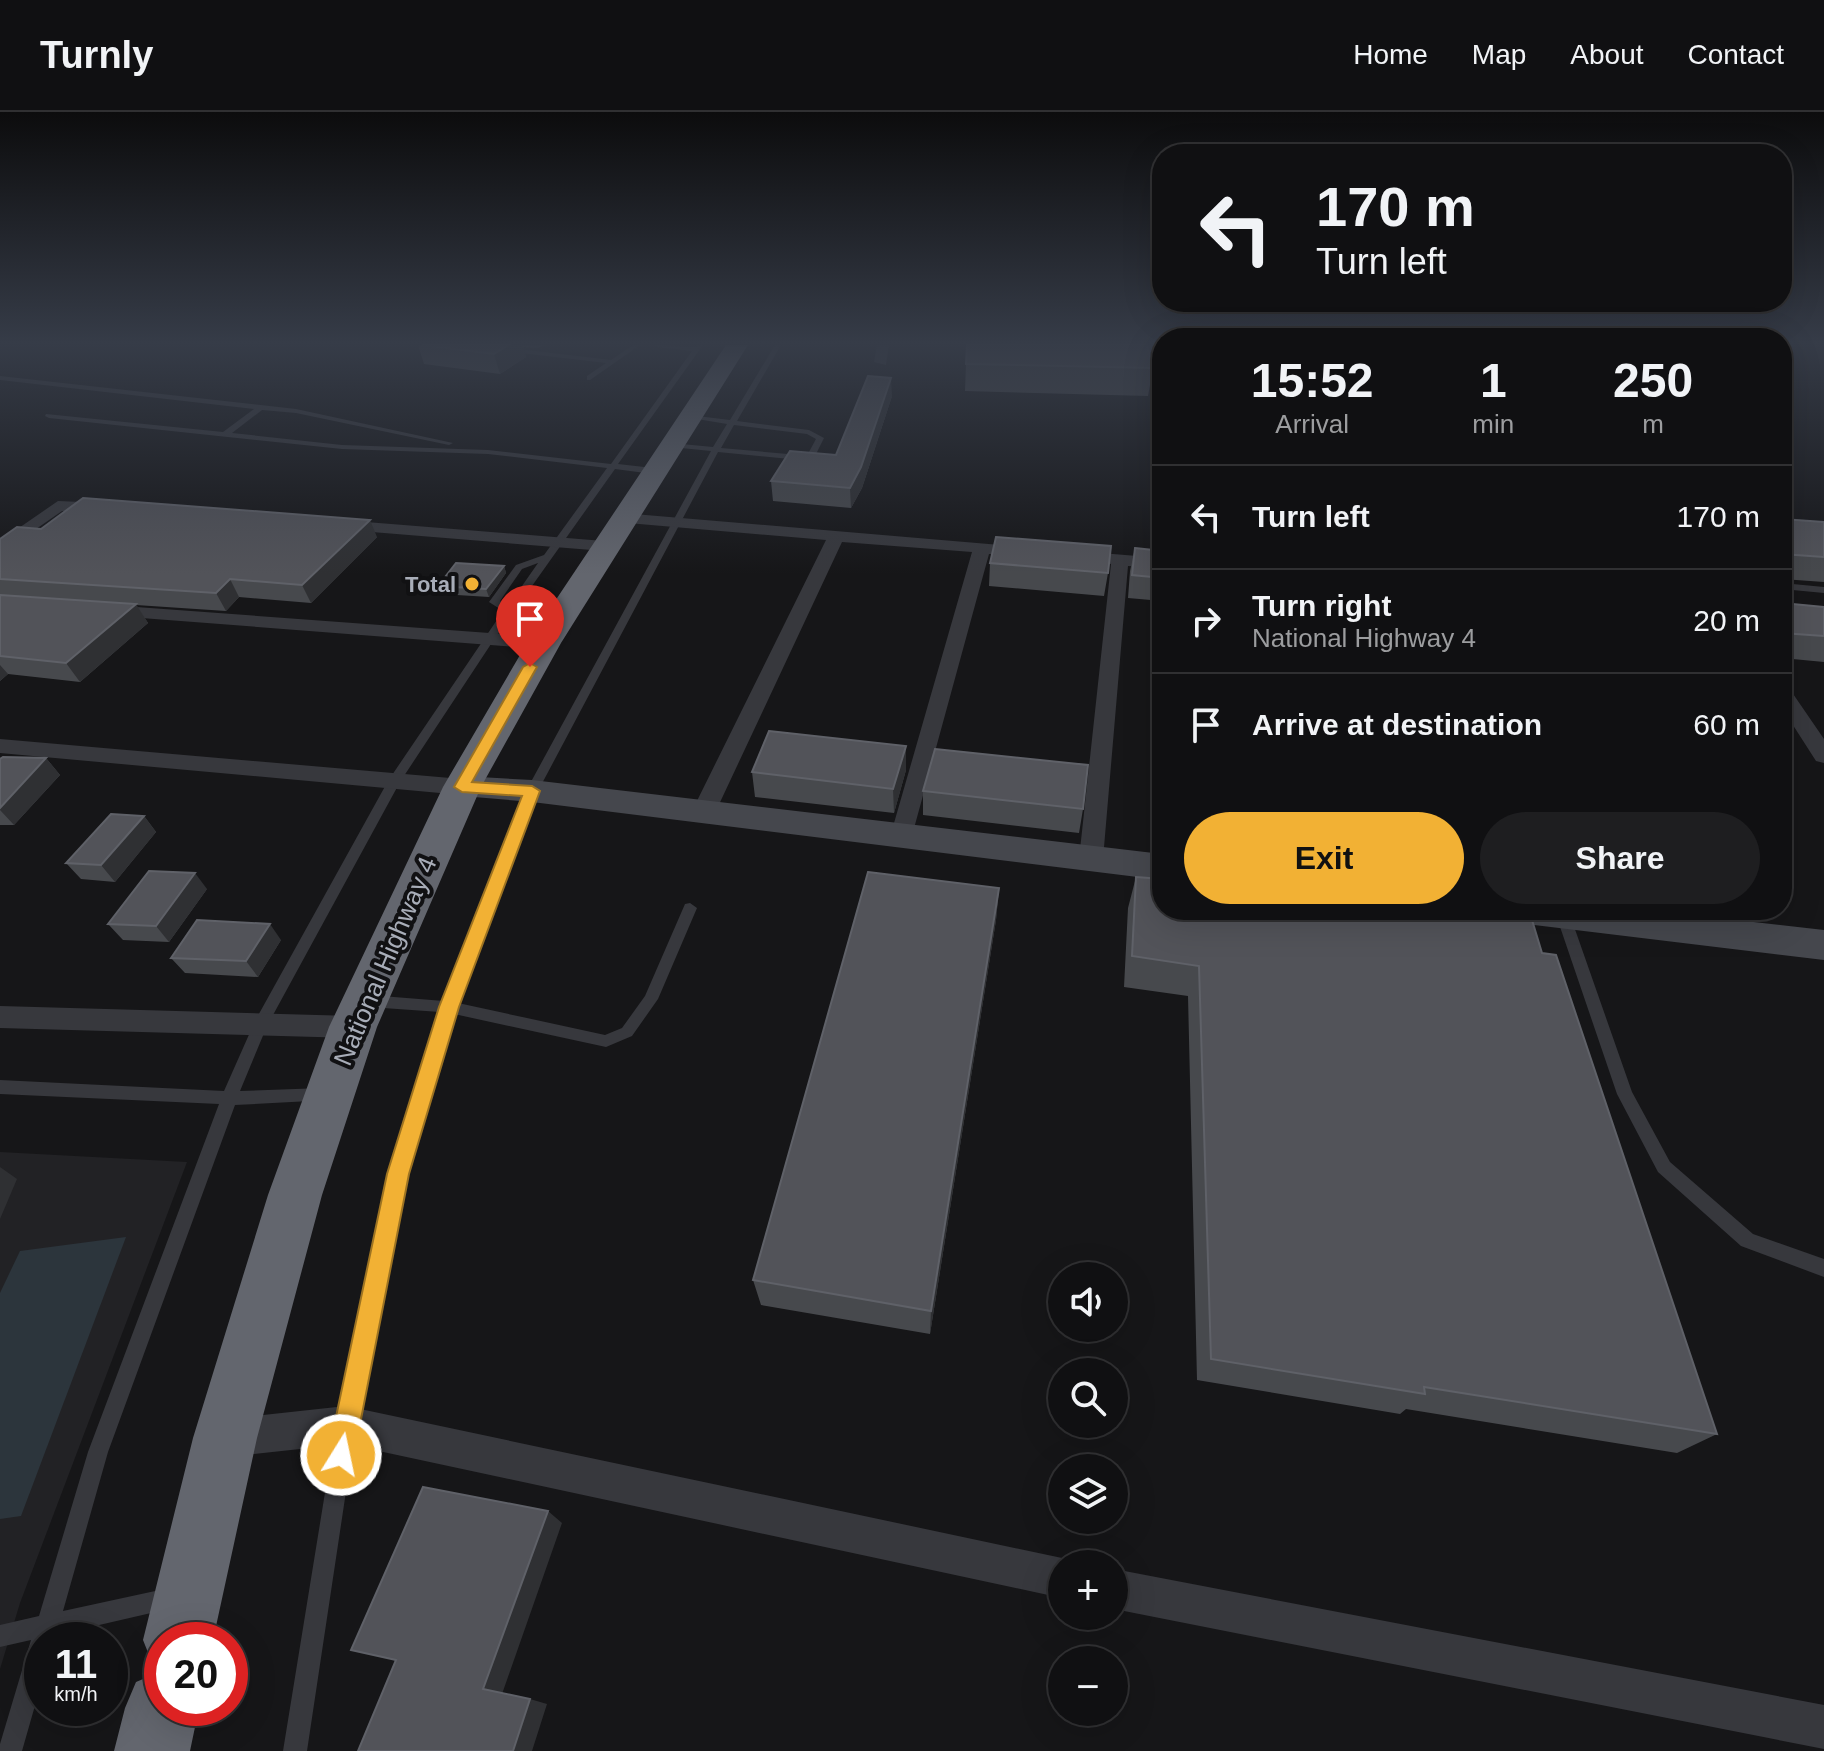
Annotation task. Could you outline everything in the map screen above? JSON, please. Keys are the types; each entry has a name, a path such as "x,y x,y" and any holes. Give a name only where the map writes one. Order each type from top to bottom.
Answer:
{"highway":[{"name":"National Highway 4","path":"182,1622 225,1438 295,1195 359,1014 462,787 544,643 613,532 679,445 687,421"},
{"path":"152,1751 158,1726"}],"street":[{"path":"4,542 58,506 130,510"},
{"path":"320,524 558,542 678,523 1152,562"},
{"path":"703,813 837,535"},
{"path":"902,837 982,548"},
{"path":"1091,859 1120,559"},
{"path":"86,609 544,643"},
{"path":"1792,707 1824,756"},
{"path":"4,755 27,748 532,791 1152,866"},
{"path":"1681,920 1728,922 1824,945"},
{"path":"0,1017 260,1025 359,1014"},
{"path":"225,1438 346,1425 1048,1575"},
{"path":"1128,1592 1824,1727"}],"lane":[{"path":"100,421 342,447 488,452 679,445 809,432 820,438 812,454 800,458 679,445"},
{"path":"224,435 242,421"},
{"path":"345,421 488,452"},
{"path":"295,1751 346,1425 398,1174 449,1007 532,791 678,523 679,445 687,421"},
{"path":"48,1622 98,1452 229,1098 260,1025 394,781 547,557 558,542 679,445 702,421"},
{"path":"1792,587 1824,590"},
{"path":"359,1014 449,1007 606,1041 627,1032 651,999 690,908"},
{"path":"1565,920 1625,1094 1664,1167 1747,1240 1824,1268"},
{"path":"0,1087 229,1098 329,1095"},
{"path":"95,1622 189,1594"},
{"path":"0,1636 24,1637"},
{"path":"10,1751 24,1704"}],"shaded area":[{"path":"0,1152 187,1162 20,1603 0,1669"},
{"path":"126,1237 21,1516 0,1519 0,1293 20,1251"}],"building":[{"path":"850,421 876,421 861,467 850,488 771,481 790,451 836,455"},
{"path":"83,498 370,520 302,585 230,579 216,593 0,579 0,539 17,527 41,529"},
{"path":"1792,520 1824,522 1824,557 1792,555"},
{"path":"996,537 1111,546 1108,573 990,563"},
{"path":"1135,548 1152,550 1152,577 1132,575"},
{"path":"456,563 504,566 486,589 438,586"},
{"path":"0,595 136,604 66,663 0,656"},
{"path":"1792,604 1824,607 1824,636 1792,634"},
{"path":"769,731 906,746 893,789 752,772"},
{"path":"935,749 1088,765 1083,809 923,791"},
{"path":"46,758 0,808 0,759"},
{"path":"111,814 144,816 101,865 66,863"},
{"path":"149,871 195,873 156,926 108,924"},
{"path":"868,872 999,888 931,1311 753,1280"},
{"path":"1136,877 1152,878 1152,920 1532,920 1542,953 1556,955 1717,1434 1424,1387 1425,1394 1211,1359 1199,966 1132,956"},
{"path":"197,920 270,924 246,961 171,958"},
{"path":"423,1487 548,1511 483,1689 530,1699 513,1751 358,1751 396,1660 351,1650"}],"place":[{"name":"Total","path":"472,584"}],"route":[{"path":"341,1455 398,1174 449,1007 532,791 462,787 530,667"}]}
